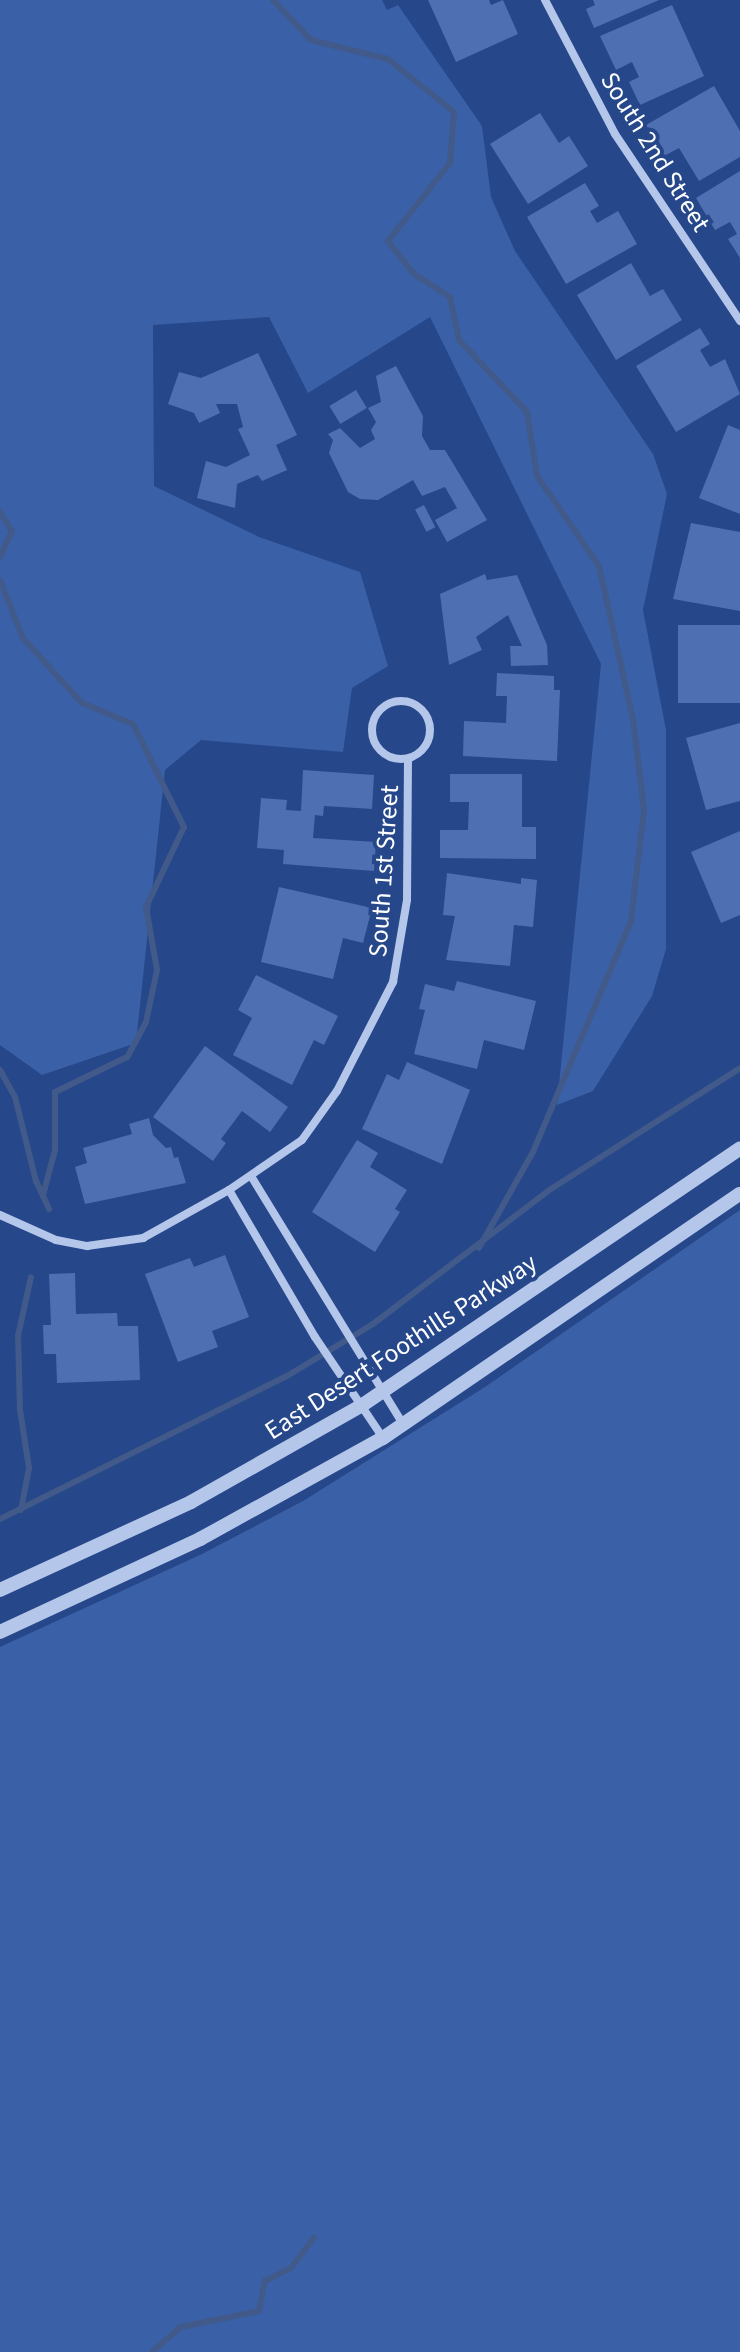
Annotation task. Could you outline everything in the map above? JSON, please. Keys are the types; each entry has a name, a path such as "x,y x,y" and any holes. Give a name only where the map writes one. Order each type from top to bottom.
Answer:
{"street":[{"name":"South 2nd Street","path":"545,0 615,134 740,321"},
{"name":"South 1st Street","path":"396,701 423,709 431,728 425,748 408,759 381,752 372,736 379,709 396,701"},
{"name":"South 1st Street","path":"0,1215 56,1240 111,1244 143,1238 229,1190 302,1140 319,1118 393,982 407,900 408,759"},
{"name":"East Desert Foothills Parkway","path":"0,1590 191,1502 361,1406 740,1148"},
{"path":"251,1176 403,1424"},
{"path":"229,1190 315,1337 383,1438"},
{"path":"0,1632 200,1539 383,1438 740,1194"}],"shaded area":[{"path":"0,0 382,0 387,10 398,5 482,126 491,197 515,251 653,454 667,494 643,610 666,730 666,949 652,996 593,1091 557,1105 601,664 430,317 308,393 269,317 153,325 154,486 259,537 360,572 388,666 352,688 343,752 201,740 165,770 136,1043 42,1075 0,1045"},
{"path":"740,1210 740,2352 0,2352 0,1647 202,1554 303,1501 485,1387"}],"building":[{"path":"428,0 489,0 491,5 503,0 518,34 456,62"},
{"path":"593,0 659,0 594,28 586,9 595,5"},
{"path":"672,5 704,76 640,105 629,82 639,77 632,62 616,70 600,36"},
{"path":"714,86 740,131 740,157 699,181 679,148 664,156 646,125"},
{"path":"540,113 559,143 569,136 588,166 528,204 490,144"},
{"path":"740,171 740,258 728,239 737,234 730,222 715,230 696,198"},
{"path":"585,183 599,206 590,211 597,223 618,211 637,244 566,284 527,217"},
{"path":"631,263 650,296 663,289 682,320 616,360 577,295"},
{"path":"700,328 710,344 700,350 710,367 725,359 740,394 676,432 636,366"},
{"path":"258,353 297,435 276,445 287,470 262,481 258,475 237,484 235,508 197,498 206,461 226,467 250,455 238,429 243,427 237,404 216,404 220,413 199,423 194,413 168,404 179,372 201,378"},
{"path":"396,366 423,416 422,436 430,450 445,450 487,520 447,542 435,520 457,508 445,487 422,496 413,480 378,500 360,499 348,492 329,453 333,440 328,434 340,428 360,448 375,439 371,430 376,422 368,408 381,402 376,376"},
{"path":"356,390 367,408 340,424 329,406"},
{"path":"728,425 740,430 740,514 699,498"},
{"path":"424,505 435,527 426,532 415,510"},
{"path":"691,523 740,532 740,611 673,599"},
{"path":"485,574 487,580 517,575 547,645 548,665 511,666 510,646 522,646 508,615 476,637 482,650 449,665 440,594"},
{"path":"678,625 740,625 740,703 678,703"},
{"path":"497,673 554,676 554,690 560,690 557,761 463,756 464,721 506,723 507,696 496,696"},
{"path":"740,723 740,801 706,810 686,738"},
{"path":"303,770 374,775 372,809 324,806 323,816 315,815 313,838 376,842 374,871 283,864 284,850 257,848 261,798 287,800 286,810 301,811"},
{"path":"450,774 522,774 522,827 536,827 536,859 440,858 440,830 468,830 469,802 450,802"},
{"path":"740,831 740,915 721,923 691,852"},
{"path":"447,873 521,884 521,878 537,880 533,927 514,925 510,966 446,960 455,916 443,915"},
{"path":"279,887 372,908 363,943 343,938 333,979 261,962"},
{"path":"256,975 338,1016 324,1045 314,1040 292,1085 233,1055 252,1018 238,1010"},
{"path":"457,981 536,1001 524,1050 484,1040 477,1069 414,1054 425,1010 419,1009 425,984 454,991"},
{"path":"205,1046 288,1107 270,1132 242,1111 221,1139 226,1143 213,1161 153,1117"},
{"path":"407,1062 470,1090 442,1164 362,1129 387,1074 399,1080"},
{"path":"149,1118 153,1135 166,1148 171,1147 174,1158 178,1157 186,1183 85,1204 75,1167 87,1163 83,1148 132,1134 129,1124"},
{"path":"357,1140 378,1153 370,1167 407,1190 395,1209 400,1212 375,1252 312,1212"},
{"path":"225,1255 249,1317 212,1331 218,1347 178,1362 145,1274 190,1258 194,1267"},
{"path":"75,1273 76,1314 117,1313 118,1326 138,1326 140,1380 57,1383 56,1354 44,1354 43,1325 51,1325 49,1274"}],"waterway":[{"path":"273,0 311,40 388,59 454,112 450,163 388,241 414,274 450,297 459,340 527,412 537,476 599,566 633,719 644,810 631,921 533,1152 479,1248"},
{"path":"0,512 12,531 0,557"},
{"path":"0,580 23,638 82,703 133,724 184,827 146,907 157,970 146,1022 127,1057 55,1092 55,1150 43,1195"},
{"path":"0,1519 287,1376 373,1324 551,1189 740,1068"},
{"path":"0,1070 15,1097 36,1181 49,1209"},
{"path":"21,1510 29,1468 20,1410 18,1336 31,1277"},
{"path":"152,2352 181,2327 259,2311 265,2281 291,2268 314,2238"}]}
